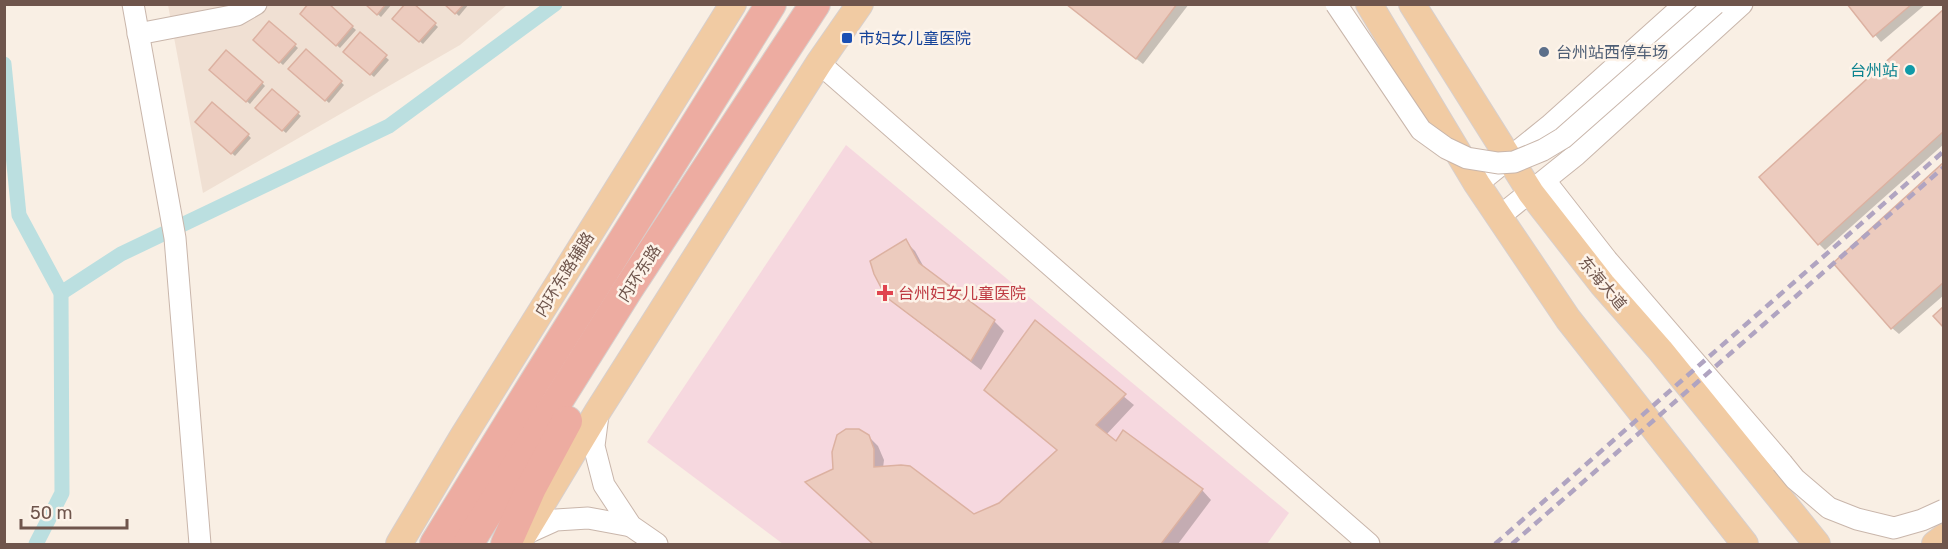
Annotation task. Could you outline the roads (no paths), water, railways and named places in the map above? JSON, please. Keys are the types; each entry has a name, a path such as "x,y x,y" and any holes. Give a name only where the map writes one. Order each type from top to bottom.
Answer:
{"highway":[{"name":"内环东路","path":"435,544 771,4"},
{"name":"内环东路","path":"468,544 628,289 815,4"},
{"path":"516,541 531,488 604,355 628,289"},
{"path":"412,544 480,449 536,380"}],"main road":[{"name":"内环东路辅路","path":"399,544 462,438 733,4"},
{"path":"516,541 819,63 860,4"},
{"path":"1368,4 1477,184 1568,319 1745,544"},
{"name":"东海大道","path":"1412,4 1509,160 1538,187 1602,284 1660,350 1817,544"},
{"path":"1935,544 1944,537"}],"street":[{"path":"133,4 175,238 200,544"},
{"path":"138,34 237,15 256,4"},
{"path":"1336,4 1422,130 1446,148 1467,158 1498,163 1514,162 1543,150 1563,138 1715,4"},
{"path":"1477,184 1509,160 1684,4"},
{"path":"1500,216 1538,187 1742,4"},
{"path":"819,63 1369,544"},
{"path":"1538,187 1607,260 1795,479 1829,508 1857,519 1894,528 1922,520 1944,510"},
{"path":"598,411 594,446 604,485 631,526 657,544"},
{"path":"516,541 556,520 588,518 631,526"}],"waterway":[{"path":"61,293 121,254 389,126 555,4"},
{"path":"4,64 19,215 61,293 62,493 36,544"}],"railway":[{"path":"1495,544 1944,151"},
{"path":"1512,544 1944,167"}],"place":[{"name":"市妇女儿童医院","path":"847,38"},
{"name":"台州站西停车场","path":"1544,52"},
{"name":"台州站","path":"1910,70"},
{"name":"台州妇女儿童医院","path":"885,293"}]}
